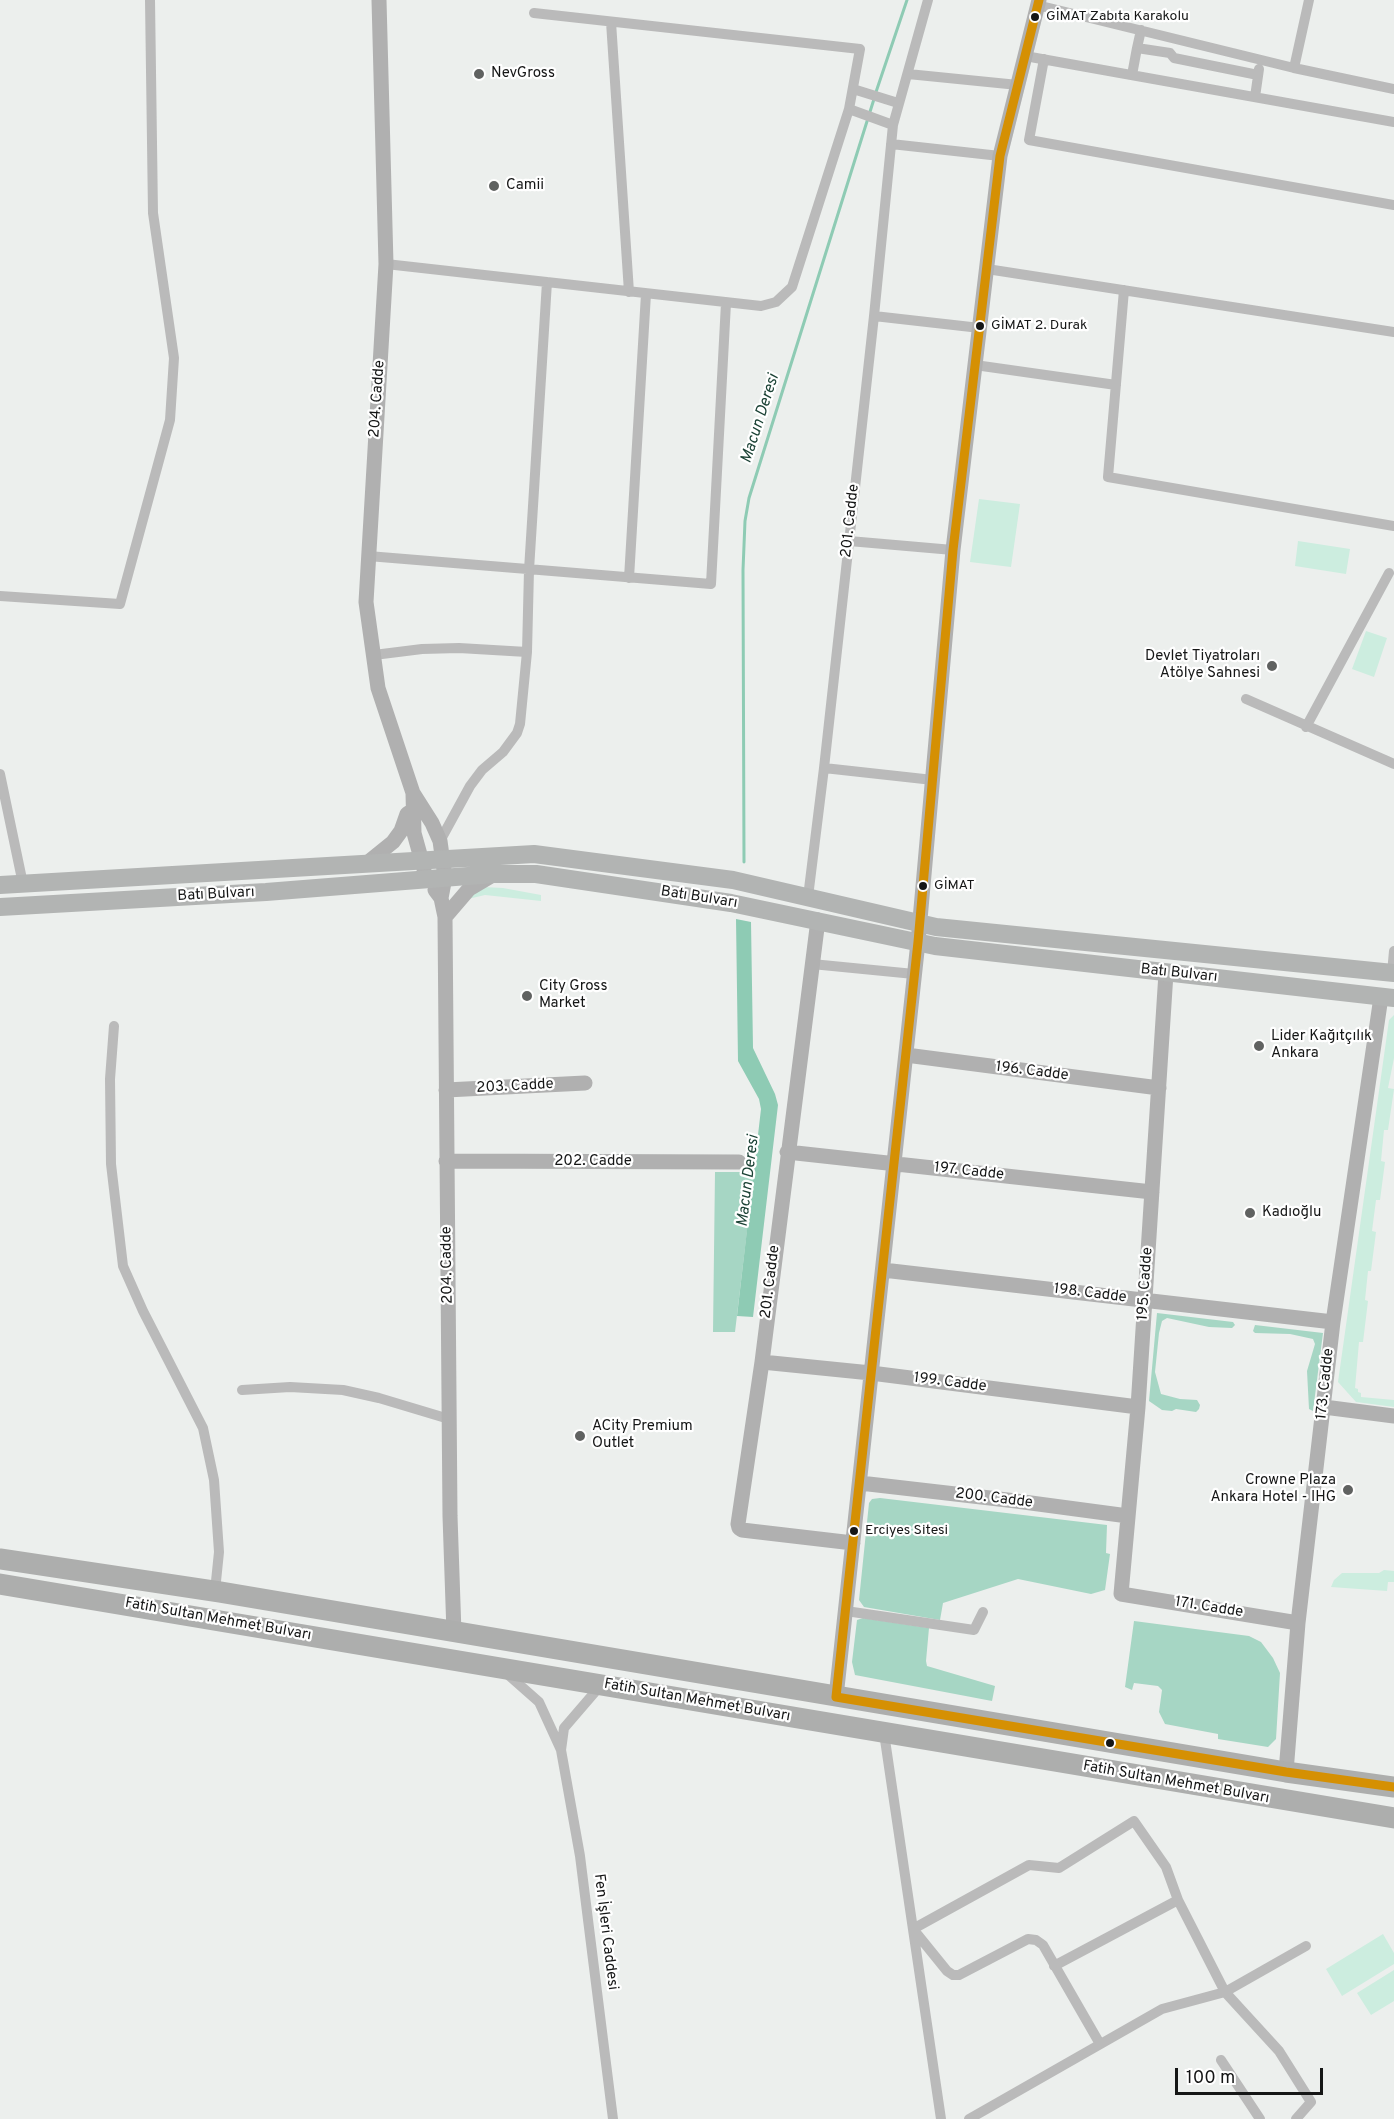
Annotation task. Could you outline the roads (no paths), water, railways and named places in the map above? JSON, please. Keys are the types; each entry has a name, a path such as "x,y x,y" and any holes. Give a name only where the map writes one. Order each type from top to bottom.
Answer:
{"highway":[{"name":"Fatih Sultan Mehmet Bulvarı","path":"0,1559 215,1591 1286,1772 1394,1787"},
{"name":"Fatih Sultan Mehmet Bulvarı","path":"0,1584 1394,1818"}],"main road":[{"name":"Batı Bulvarı","path":"0,885 421,859 441,849 561,856 696,874 936,927 1393,973"},
{"name":"Batı Bulvarı","path":"0,907 266,892 493,874 536,874 731,903 934,946 1387,998"}],"street":[{"path":"0,596 120,604 170,420 174,358 153,213 150,0"},
{"name":"204. Cadde","path":"380,0 386,264 366,602 378,687 413,793 432,823 441,849 445,878 441,898 445,917 449,1419 454,1633"},
{"name":"201. Cadde","path":"808,897 874,316 893,125 928,0"},
{"path":"1294,68 1309,0"},
{"path":"836,1697 920,923 953,550 975,365 1000,156 1038,3 1260,60 1394,89"},
{"path":"386,264 761,306 776,303 792,286 849,109 860,48 534,13"},
{"path":"611,22 628,292"},
{"path":"1132,75 1141,30"},
{"path":"1137,48 1170,53 1174,58 1258,75"},
{"path":"1025,56 1394,122"},
{"path":"1044,59 1029,140 1394,205"},
{"path":"1255,97 1260,60"},
{"path":"908,74 1018,85"},
{"path":"852,89 898,103"},
{"path":"849,109 893,125"},
{"path":"891,144 1000,156"},
{"path":"987,269 1394,332"},
{"path":"441,849 470,786 482,770 503,752 517,733 520,724 527,652 529,570 548,282"},
{"path":"1124,290 1108,477 1394,526"},
{"path":"629,578 646,294"},
{"path":"368,556 711,584 726,303"},
{"path":"874,316 980,328"},
{"path":"975,365 1116,385"},
{"path":"849,541 953,550"},
{"path":"1306,727 1389,573"},
{"path":"374,655 431,648 527,652"},
{"path":"1246,699 1394,764"},
{"path":"824,768 933,780"},
{"path":"0,774 23,884"},
{"name":"204. Cadde","path":"413,793 414,833 426,879 441,898"},
{"path":"367,863 393,842 401,831 407,814 413,810"},
{"path":"445,917 469,889 493,874"},
{"name":"201. Cadde","path":"818,920 739,1528 853,1543"},
{"path":"1393,973 1394,951"},
{"path":"812,964 914,974"},
{"name":"195. Cadde","path":"1121,1594 1146,1300 1166,973"},
{"name":"173. Cadde","path":"1286,1772 1298,1623 1333,1322 1387,998"},
{"path":"114,1026 110,1079 111,1164 123,1266 143,1311 203,1428 215,1490 219,1552 215,1591"},
{"name":"196. Cadde","path":"906,1055 1159,1088"},
{"name":"203. Cadde","path":"446,1090 585,1083"},
{"name":"197. Cadde","path":"787,1152 1152,1192"},
{"name":"202. Cadde","path":"446,1161 739,1162"},
{"name":"198. Cadde","path":"883,1270 1333,1322"},
{"name":"199. Cadde","path":"762,1362 872,1373 1138,1407"},
{"path":"242,1390 290,1388 343,1390 449,1419"},
{"path":"1324,1407 1394,1416"},
{"name":"200. Cadde","path":"860,1483 1128,1516"},
{"name":"171. Cadde","path":"1121,1594 1298,1623"},
{"path":"846,1611 974,1630 983,1612"},
{"path":"500,1668 539,1702 561,1750"},
{"path":"561,1750 564,1728 601,1685"},
{"path":"884,1733 941,2119"},
{"name":"Fen İşleri Caddesi","path":"561,1750 580,1856 613,2119"},
{"path":"913,1929 1029,1865 1059,1868 1134,1821 1166,1867 1178,1900 1225,1992 1279,2051 1311,2102 1296,2119"},
{"path":"1054,1966 1178,1900"},
{"path":"913,1929 947,1971 953,1975 959,1975 1028,1939 1036,1940 1043,1945 1100,2044"},
{"path":"969,2119 1162,2009 1225,1992 1306,1946"},
{"path":"1221,2060 1260,2119"}],"waterway":[{"name":"Macun Deresi","path":"876,92 907,0"},
{"name":"Macun Deresi","path":"744,862 743,570 745,521 749,498 874,99"}],"place":[{"name":"GİMAT Zabıta Karakolu","path":"1035,17"},
{"name":"NevGross","path":"479,74"},
{"name":"Camii","path":"494,186"},
{"name":"GİMAT 2. Durak","path":"980,326"},
{"name":"Devlet Tiyatroları Atölye Sahnesi","path":"1272,666"},
{"name":"GİMAT","path":"923,886"},
{"name":"City Gross Market","path":"527,996"},
{"name":"Lider Kağıtçılık Ankara","path":"1259,1046"},
{"name":"Kadıoğlu","path":"1250,1213"},
{"name":"ACity Premium Outlet","path":"580,1436"},
{"name":"Crowne Plaza Ankara Hotel - IHG","path":"1348,1490"},
{"name":"Erciyes Sitesi","path":"854,1531"}]}
